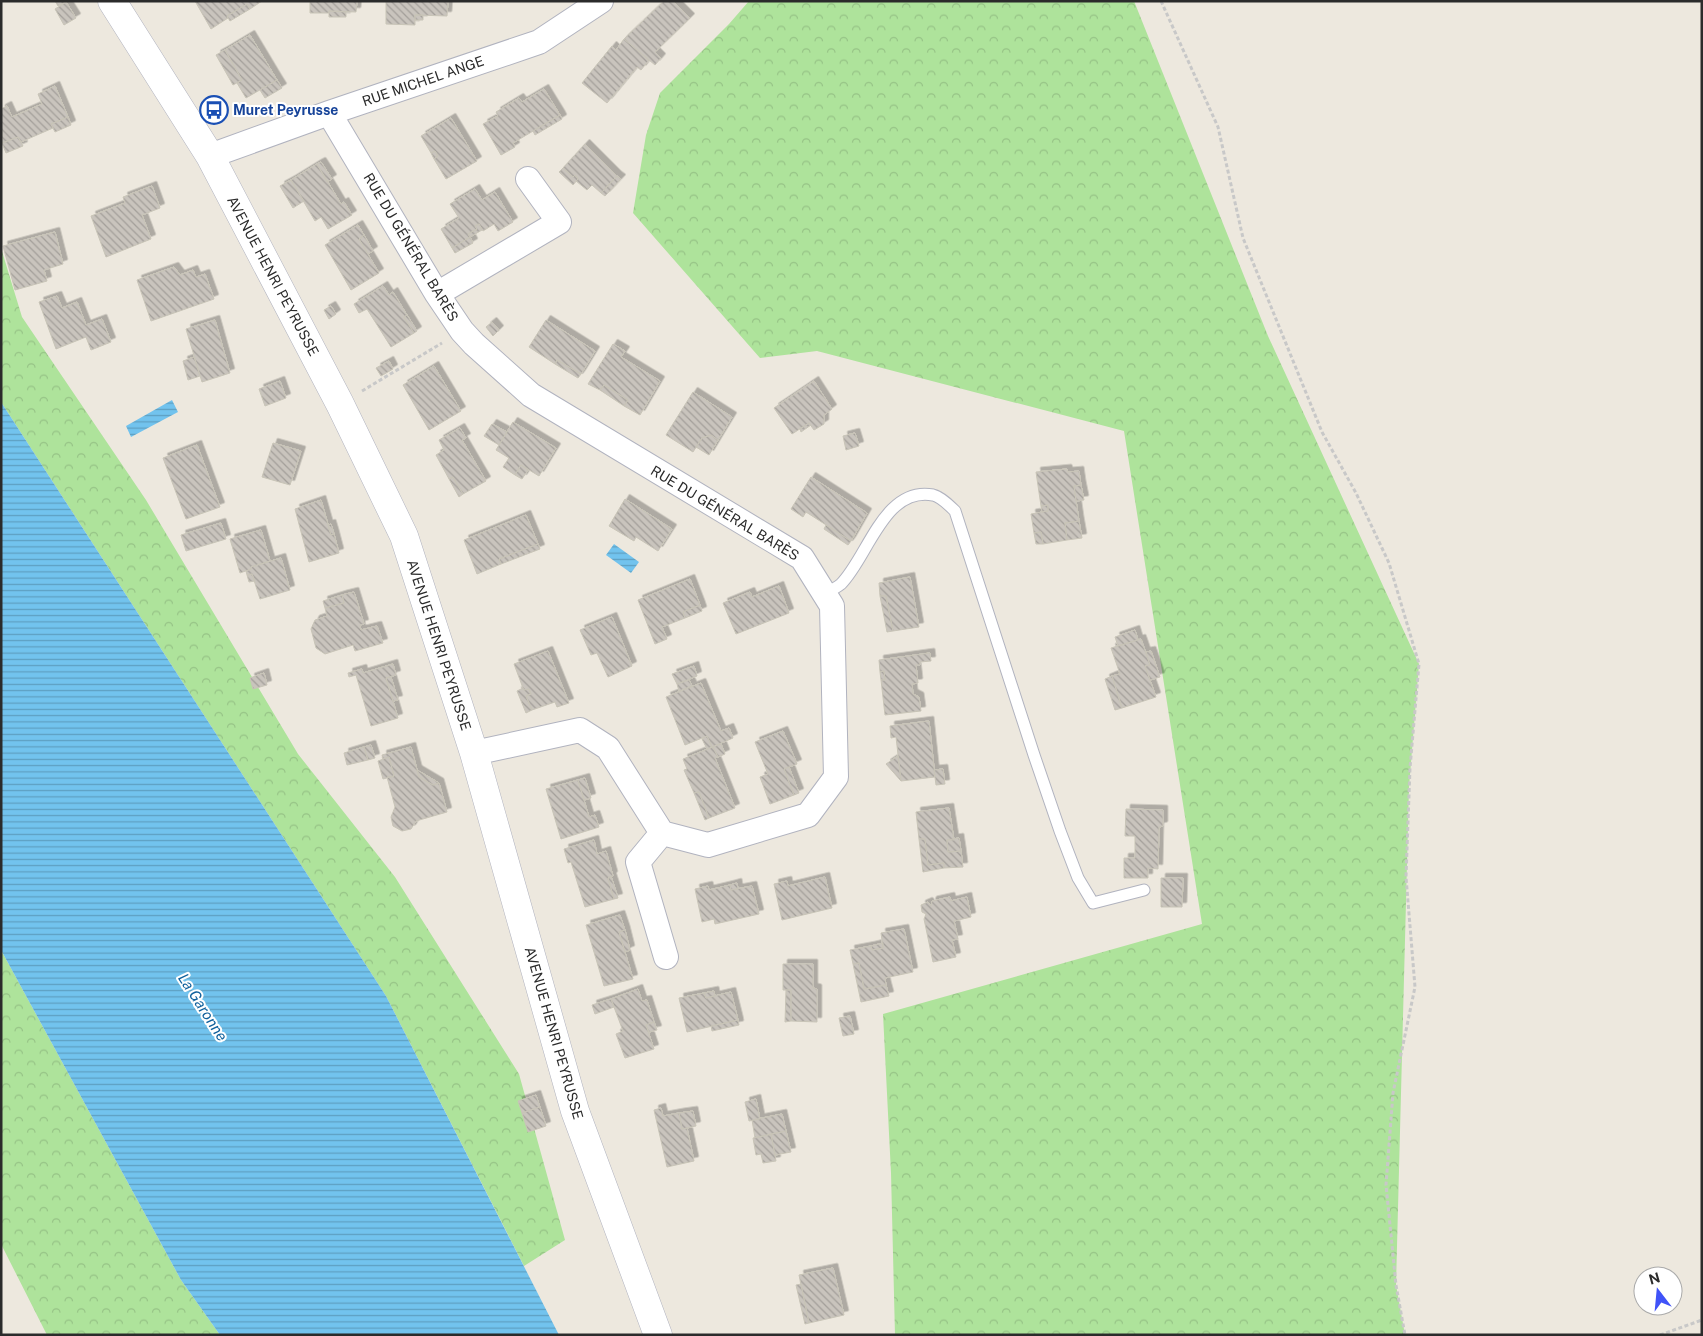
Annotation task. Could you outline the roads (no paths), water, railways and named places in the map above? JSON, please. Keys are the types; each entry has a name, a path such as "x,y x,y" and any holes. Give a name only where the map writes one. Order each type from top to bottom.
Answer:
{"street":[{"name":"AVENUE HENRI PEYRUSSE","path":"112,1 210,156 340,404 404,536 474,754 575,1111 658,1335"},
{"name":"RUE MICHEL ANGE","path":"210,156 329,112 540,42 601,1"},
{"name":"RUE DU GÉNÉRAL BARÈS","path":"329,112 437,294 462,331 474,344 530,395 802,558 832,606 836,777 808,815 708,845 662,833"},
{"path":"437,294 559,222 528,180"},
{"path":"474,754 580,730 608,748 662,833 638,862 666,957"}],"lane":[{"path":"824,594 839,586 849,574 894,506 908,498 919,495 934,495 945,501 955,510 1034,755 1078,878 1093,903 1144,890"}],"water":[{"path":"172,400 178,412 131,437 126,426"},
{"name":"La Garonne","path":"1,402 386,996 559,1335 220,1335 181,1280 1,950"},
{"path":"614,544 639,562 631,573 606,555"}],"place":[{"name":"Muret Peyrusse","path":"214,110"}]}
